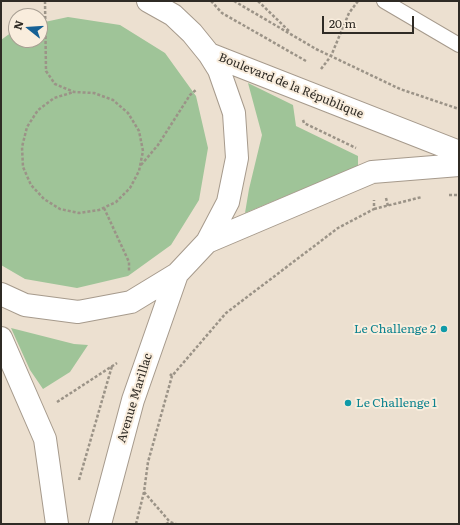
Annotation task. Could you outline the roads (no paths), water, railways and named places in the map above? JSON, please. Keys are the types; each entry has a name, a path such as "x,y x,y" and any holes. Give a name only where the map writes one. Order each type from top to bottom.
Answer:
{"street":[{"path":"1,294 25,305 78,312 130,302 177,274 207,242 228,202 237,158 234,113 214,62 192,33 170,8 148,1"},
{"name":"Boulevard de la République","path":"214,62 373,118 459,152"},
{"path":"207,242 372,172 459,165"},
{"name":"Avenue Marillac","path":"100,524 133,400 177,274"},
{"path":"1,338 45,439 57,524"}],"lane":[{"path":"384,1 459,46"}],"place":[{"name":"Le Challenge 2","path":"444,329"},
{"name":"Le Challenge 1","path":"348,403"}]}
